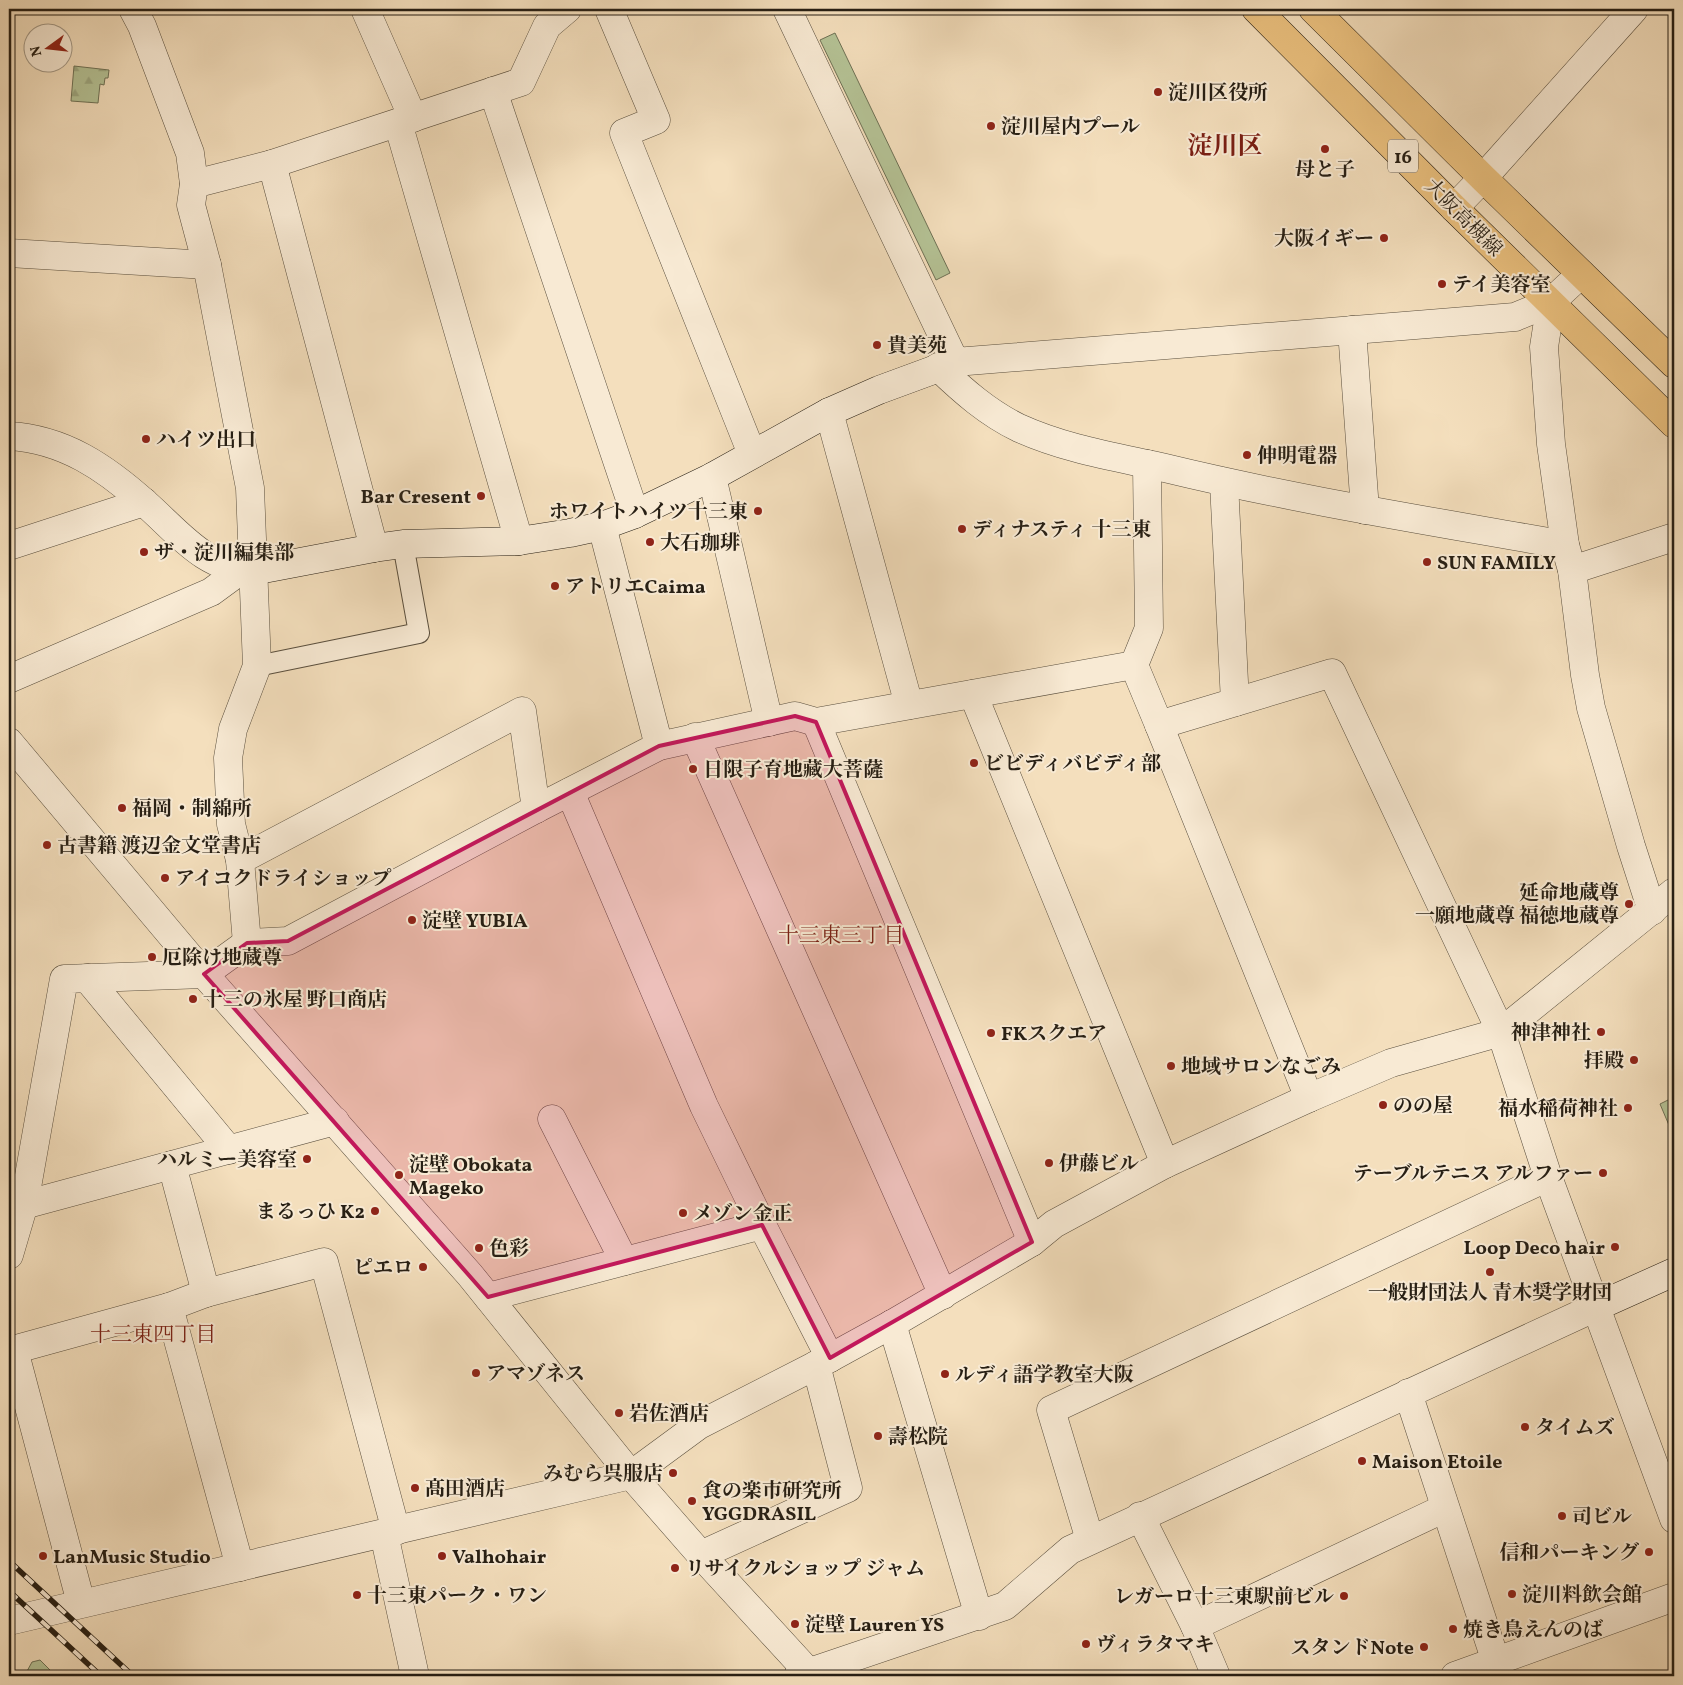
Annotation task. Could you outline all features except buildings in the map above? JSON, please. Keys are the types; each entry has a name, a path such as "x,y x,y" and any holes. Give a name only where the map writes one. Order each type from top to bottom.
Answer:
{"main road":[{"name":"大阪高槻線","path":"1256,9 1454,208 1674,424"},
{"name":"大阪高槻線","path":"1313,9 1674,364"}],"street":[{"path":"133,9 142,26 190,153 194,184 191,205 207,265 250,488 247,570 257,666 233,729 228,758 231,824 240,860 247,944"},
{"path":"365,9 406,120 519,541"},
{"path":"194,184 272,164 521,82 547,26 567,9"},
{"path":"609,9 656,120 624,133 752,454"},
{"path":"787,9 946,364 980,404 1018,427 1059,443 1224,483 1365,510 1568,557 1674,537"},
{"path":"1454,208 1634,9"},
{"path":"493,91 635,514"},
{"path":"272,164 374,548"},
{"path":"9,253 207,265"},
{"path":"9,436 33,438 73,451 88,459 144,502 194,548 211,560 227,567 247,570 403,544 519,541 602,526 635,514 712,477 829,412 946,364 1515,317 1551,302 1581,274"},
{"path":"1551,302 1544,347 1551,444 1584,676 1591,708 1652,911"},
{"path":"1352,330 1365,510"},
{"path":"829,412 909,705"},
{"path":"1147,464 1149,628 1134,665 1309,1098"},
{"path":"712,477 769,722"},
{"path":"1224,483 1235,702"},
{"path":"9,546 144,502"},
{"path":"602,526 659,746"},
{"path":"9,679 211,592 247,570"},
{"path":"9,1254 16,1206 64,979 204,974 247,944 288,941 659,746 795,716 816,722 1134,665"},
{"path":"1159,725 1332,673 1501,1032 1548,1177 1674,1519"},
{"path":"973,694 1165,1164"},
{"path":"240,860 522,712 536,809"},
{"path":"816,722 1032,1242"},
{"path":"695,737 943,1295"},
{"path":"9,742 204,974 488,1297 632,1475 806,1675 1005,1606 1070,1550 1090,1540 1674,1272"},
{"path":"570,792 704,1106 762,1224 823,1361 848,1488 701,1555"},
{"path":"9,1621 632,1475 699,1425 892,1324 1032,1242 1054,1224 1165,1164 1309,1098 1391,1063 1501,1032 1674,892"},
{"path":"87,978 229,1150"},
{"path":"552,1119 624,1261"},
{"path":"16,1206 335,1121"},
{"path":"172,1165 206,1293"},
{"path":"1090,1540 1051,1410 1548,1177"},
{"path":"488,1297 762,1224"},
{"path":"81,1603 11,1350 169,1307 206,1293 324,1262 390,1533 415,1676"},
{"path":"169,1307 240,1567"},
{"path":"892,1324 979,1616"},
{"path":"1408,1393 1496,1662"},
{"path":"1195,1626 1445,1508"},
{"path":"1140,1516 1195,1626 1216,1676"},
{"path":"1455,1676 1674,1597"}],"lane":[{"path":"257,666 419,633 403,544"}],"highlighted area":[{"path":"795,716 816,722 1032,1242 830,1358 762,1225 488,1297 204,974 247,943 288,941 659,746"}],"green space":[{"path":"835,33 950,273 936,280 820,40"},
{"path":"74,66 109,70 108,78 105,78 104,85 100,84 98,103 71,101"},
{"path":"1674,1097 1674,1137 1660,1104"},
{"path":"40,1660 56,1676 13,1676 26,1673 32,1662"}],"railway":[{"path":"9,1561 133,1676"},
{"path":"9,1591 101,1676"}],"place":[{"name":"淀川区役所","path":"1158,92"},
{"name":"淀川屋内プール","path":"991,126"},
{"name":"母と子","path":"1325,149"},
{"name":"大阪イギー","path":"1384,238"},
{"name":"テイ美容室","path":"1442,284"},
{"name":"貴美苑","path":"877,345"},
{"name":"ハイツ出口","path":"146,439"},
{"name":"伸明電器","path":"1247,455"},
{"name":"Bar Cresent","path":"481,496"},
{"name":"ホワイトハイツ十三東","path":"758,511"},
{"name":"ディナスティ 十三東","path":"962,529"},
{"name":"大石珈琲","path":"650,542"},
{"name":"ザ・淀川編集部","path":"144,552"},
{"name":"SUN FAMILY","path":"1427,562"},
{"name":"アトリエCaima","path":"555,586"},
{"name":"ビビディバビディ部","path":"974,763"},
{"name":"日限子育地藏大菩薩","path":"693,769"},
{"name":"福岡・制綿所","path":"122,808"},
{"name":"古書籍 渡辺金文堂書店","path":"47,845"},
{"name":"アイコクドライショップ","path":"165,878"},
{"name":"延命地蔵尊 一願地蔵尊 福徳地蔵尊","path":"1629,904"},
{"name":"淀壁 YUBIA","path":"412,920"},
{"name":"厄除け地蔵尊","path":"152,957"},
{"name":"十三の氷屋 野口商店","path":"193,999"},
{"name":"神津神社","path":"1601,1032"},
{"name":"FKスクエア","path":"991,1033"},
{"name":"拝殿","path":"1634,1060"},
{"name":"地域サロンなごみ","path":"1171,1066"},
{"name":"のの屋","path":"1383,1105"},
{"name":"福水稲荷神社","path":"1628,1108"},
{"name":"ハルミー美容室","path":"307,1159"},
{"name":"伊藤ビル","path":"1049,1163"},
{"name":"テーブルテニス アルファー","path":"1603,1173"},
{"name":"淀壁 Obokata Mageko","path":"399,1175"},
{"name":"まるっひ K2","path":"375,1211"},
{"name":"メゾン金正","path":"683,1213"},
{"name":"Loop Deco hair","path":"1615,1247"},
{"name":"色彩","path":"479,1248"},
{"name":"ピエロ","path":"423,1267"},
{"name":"一般財団法人 青木奨学財団","path":"1490,1272"},
{"name":"アマゾネス","path":"476,1373"},
{"name":"ルディ語学教室大阪","path":"945,1374"},
{"name":"岩佐酒店","path":"619,1413"},
{"name":"タイムズ","path":"1525,1427"},
{"name":"壽松院","path":"878,1436"},
{"name":"Maison Etoile","path":"1362,1461"},
{"name":"みむら呉服店","path":"673,1473"},
{"name":"髙田酒店","path":"415,1488"},
{"name":"食の楽市研究所 YGGDRASIL","path":"692,1501"},
{"name":"司ビル","path":"1562,1516"},
{"name":"信和パーキング","path":"1649,1552"},
{"name":"LanMusic Studio","path":"43,1556"},
{"name":"Valhohair","path":"442,1556"},
{"name":"リサイクルショップ ジャム","path":"675,1568"},
{"name":"淀川料飲会館","path":"1512,1594"},
{"name":"十三東パーク・ワン","path":"357,1595"},
{"name":"レガーロ十三東駅前ビル","path":"1344,1596"},
{"name":"淀壁 Lauren YS","path":"795,1624"},
{"name":"焼き鳥えんのば","path":"1453,1629"},
{"name":"ヴィラタマキ","path":"1086,1644"},
{"name":"スタンドNote","path":"1424,1647"}],"district":[{"name":"淀川区","path":"1225,145"},
{"name":"十三東三丁目","path":"841,935"},
{"name":"十三東四丁目","path":"153,1334"}]}
